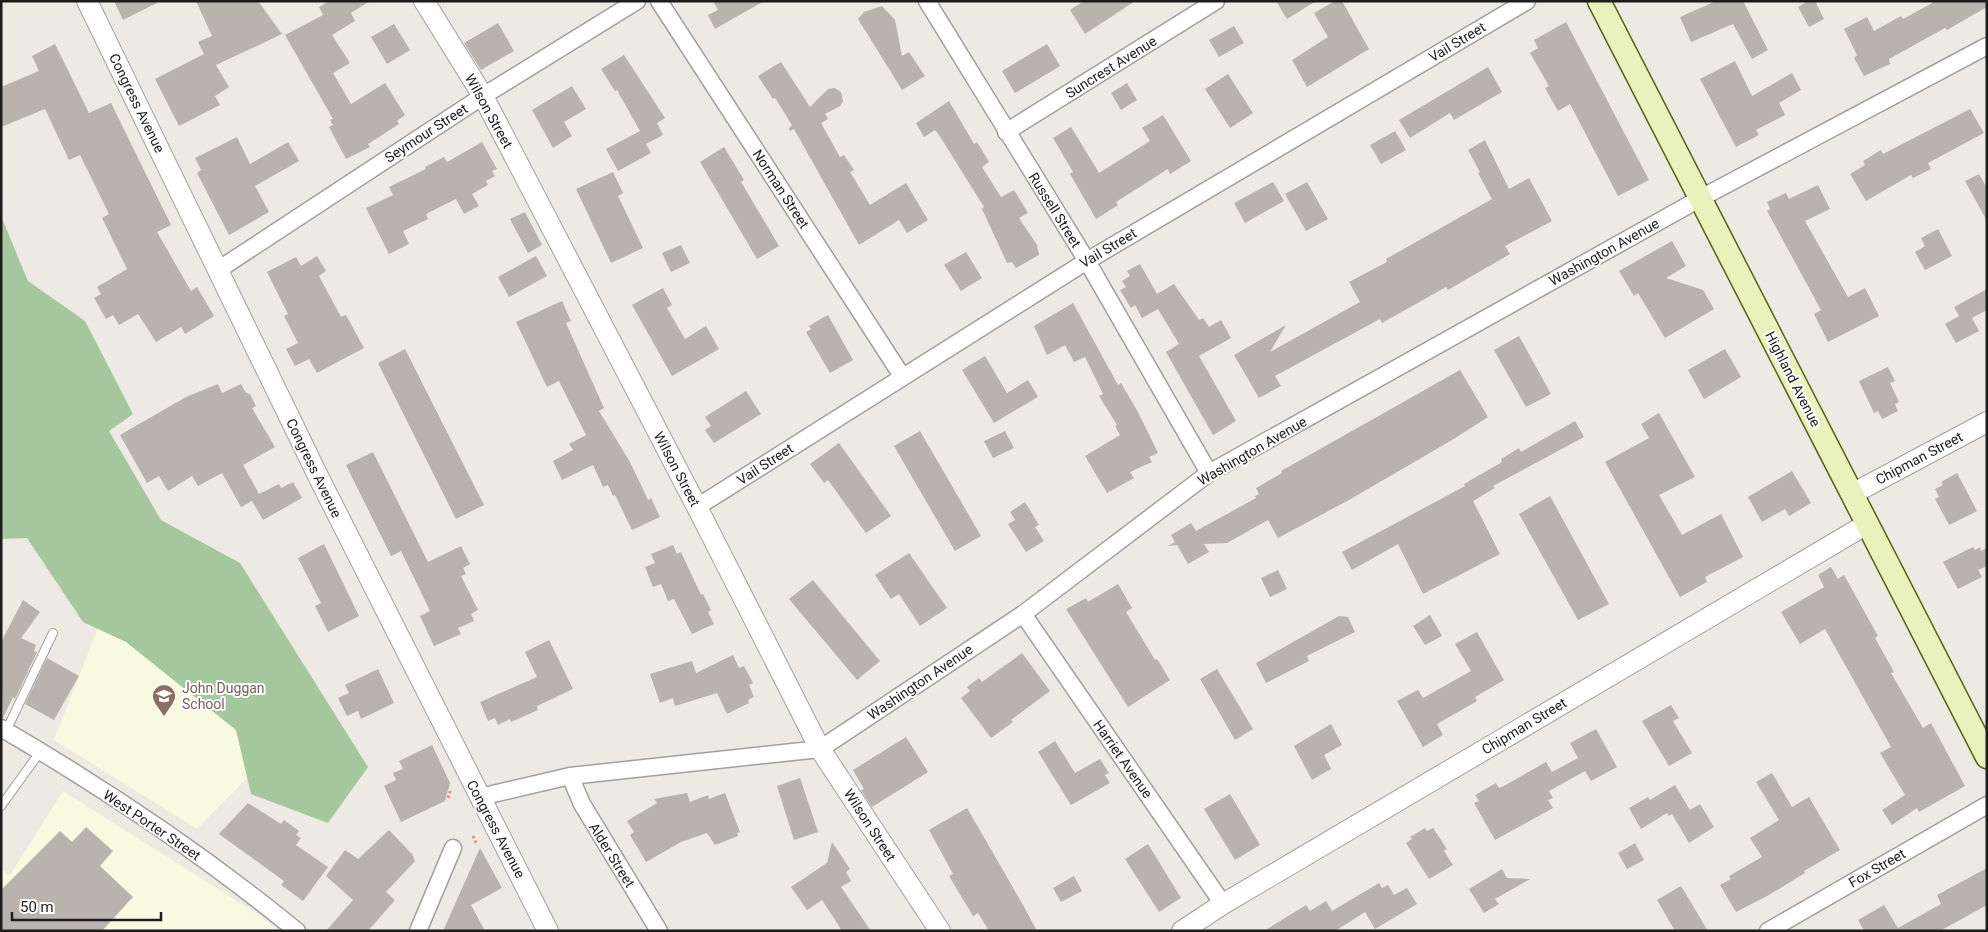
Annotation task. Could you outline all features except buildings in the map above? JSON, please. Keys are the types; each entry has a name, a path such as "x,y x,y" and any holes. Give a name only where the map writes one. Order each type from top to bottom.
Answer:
{"main road":[{"name":"Highland Avenue","path":"1599,1 1987,757"}],"street":[{"name":"Congress Avenue","path":"87,1 318,476 548,931"},
{"name":"Wilson Street","path":"424,1 482,96 697,507 820,749 940,931"},
{"name":"Seymour Street","path":"218,270 482,96 636,1"},
{"name":"Norman Street","path":"659,1 902,376"},
{"name":"Russell Street","path":"927,1 1087,261 1209,473"},
{"name":"Suncrest Avenue","path":"1006,132 1216,1"},
{"name":"Vail Street","path":"697,507 1087,261 1527,1"},
{"name":"Washington Avenue","path":"480,797 570,776 820,749 1022,614 1209,473 1700,198 1987,46"},
{"name":"Chipman Street","path":"1852,494 1987,422"},
{"name":"Chipman Street","path":"1182,931 1223,904 1867,524"},
{"name":"Harriet Avenue","path":"1022,614 1223,904"},
{"name":"West Porter Street","path":"3,729 233,879 297,931"},
{"name":"Alder Street","path":"570,776 593,823 659,931"},
{"name":"Fox Street","path":"1768,931 1987,805"},
{"path":"418,931 453,848"}],"lane":[{"path":"3,729 53,634"},
{"path":"1,806 40,752"}],"path":[{"path":"448,798 451,789"},
{"path":"473,836 477,845"}],"shaded area":[{"name":"John Duggan School","path":"113,590 289,736 197,829 54,740"},
{"path":"63,791 256,913 279,931 1,931 1,869 10,875"}],"green space":[{"path":"1,216 28,281 85,321 133,414 109,431 161,520 240,563 368,767 328,823 251,794 236,730 126,642 83,622 27,538 1,539"}],"place":[{"name":"John Duggan School","path":"164,717"}]}
